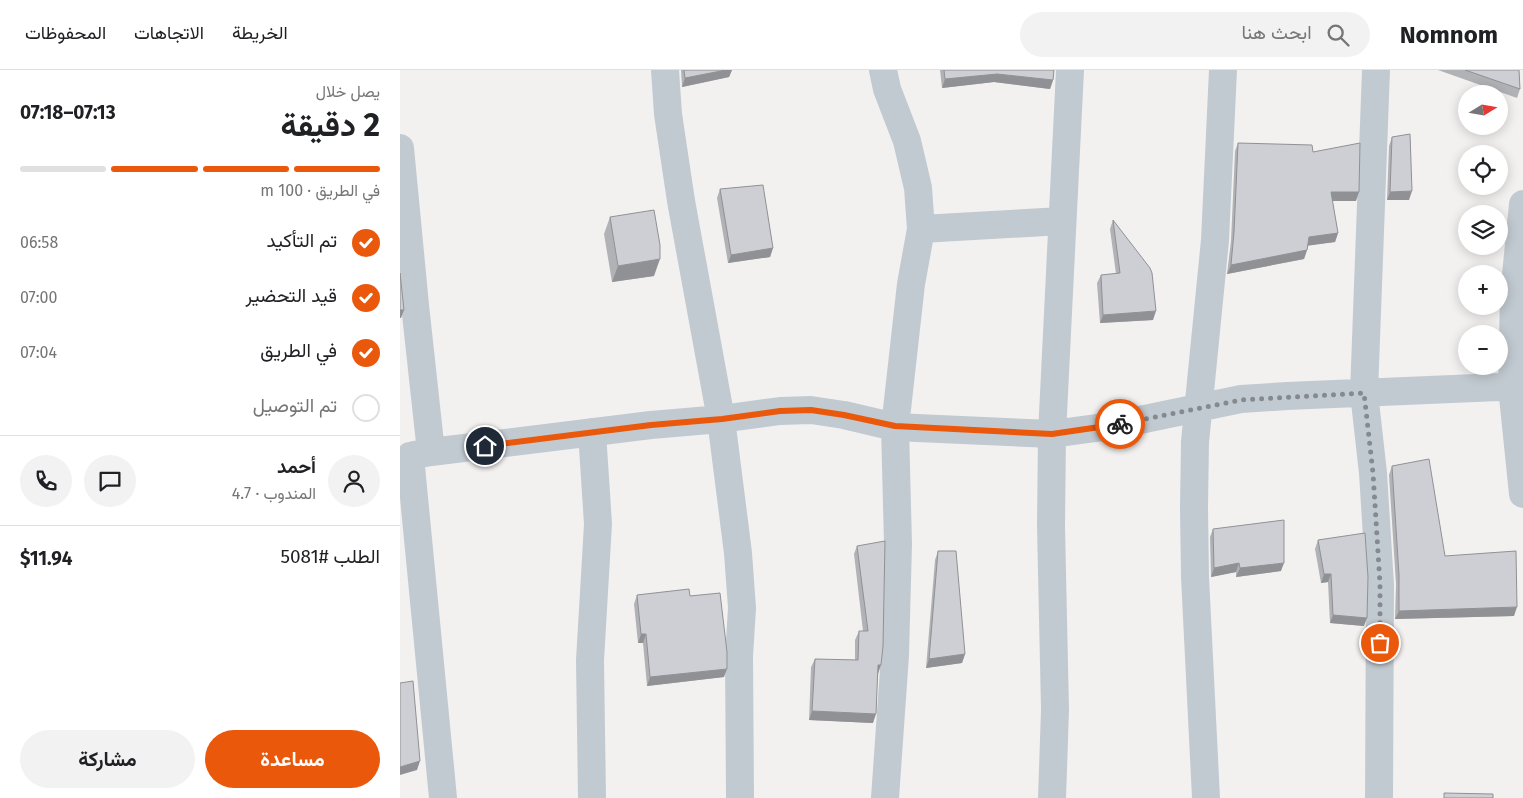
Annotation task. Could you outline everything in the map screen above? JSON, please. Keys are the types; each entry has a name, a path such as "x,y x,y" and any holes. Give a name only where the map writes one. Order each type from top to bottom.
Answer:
{"street":[{"path":"666,70 668,114 681,201 722,419 738,553 742,608 739,656 740,798"},
{"path":"883,70 887,90 907,141 921,210 921,229 911,284 895,426 898,554 894,655 884,798"},
{"path":"1052,798 1055,710 1052,434 1070,70"},
{"path":"1206,798 1195,577 1195,442 1215,240 1223,70"},
{"path":"1376,70 1364,393 1373,473 1380,584 1379,798"},
{"path":"400,148 414,305 414,456 443,798"},
{"path":"1523,204 1514,295 1523,494"},
{"path":"921,229 1062,221"},
{"path":"414,456 592,432 722,419 780,411 811,410 895,426 1052,434 1111,426 1241,400 1518,387"},
{"path":"592,432 598,524 590,660 592,798"}],"building":[{"path":"684,70 726,70 685,78"},
{"path":"944,70 1054,70 1053,80 997,74 945,79"},
{"path":"1465,70 1519,70 1520,89"},
{"path":"1410,134 1412,191 1390,192 1392,137"},
{"path":"1238,143 1312,145 1313,152 1360,143 1359,192 1331,192 1338,233 1309,237 1307,250 1231,265"},
{"path":"763,185 773,248 731,255 720,189"},
{"path":"654,210 660,245 660,259 618,266 610,217"},
{"path":"1113,220 1150,268 1156,311 1103,315 1101,275 1120,273"},
{"path":"400,273 404,310 400,310"},
{"path":"1429,459 1445,556 1516,551 1517,607 1399,611 1399,575 1392,466"},
{"path":"1284,520 1284,563 1240,568 1239,563 1214,568 1213,529"},
{"path":"1365,533 1368,577 1367,618 1333,615 1331,574 1324,574 1318,540"},
{"path":"885,541 883,646 881,665 878,665 876,714 812,711 815,659 858,660 859,631 868,631 857,546"},
{"path":"938,551 956,551 965,654 929,659"},
{"path":"689,589 690,596 720,593 727,652 727,669 650,677 646,634 641,634 637,595"},
{"path":"413,681 420,761 400,767 400,683"},
{"path":"1444,793 1493,794 1493,798 1444,798"}],"way so far":[{"path":"1120,424 1241,400 1364,393 1373,473 1380,584 1380,643"}],"route":[{"path":"485,446 780,411 811,410 895,426 1052,434 1120,424"}]}
